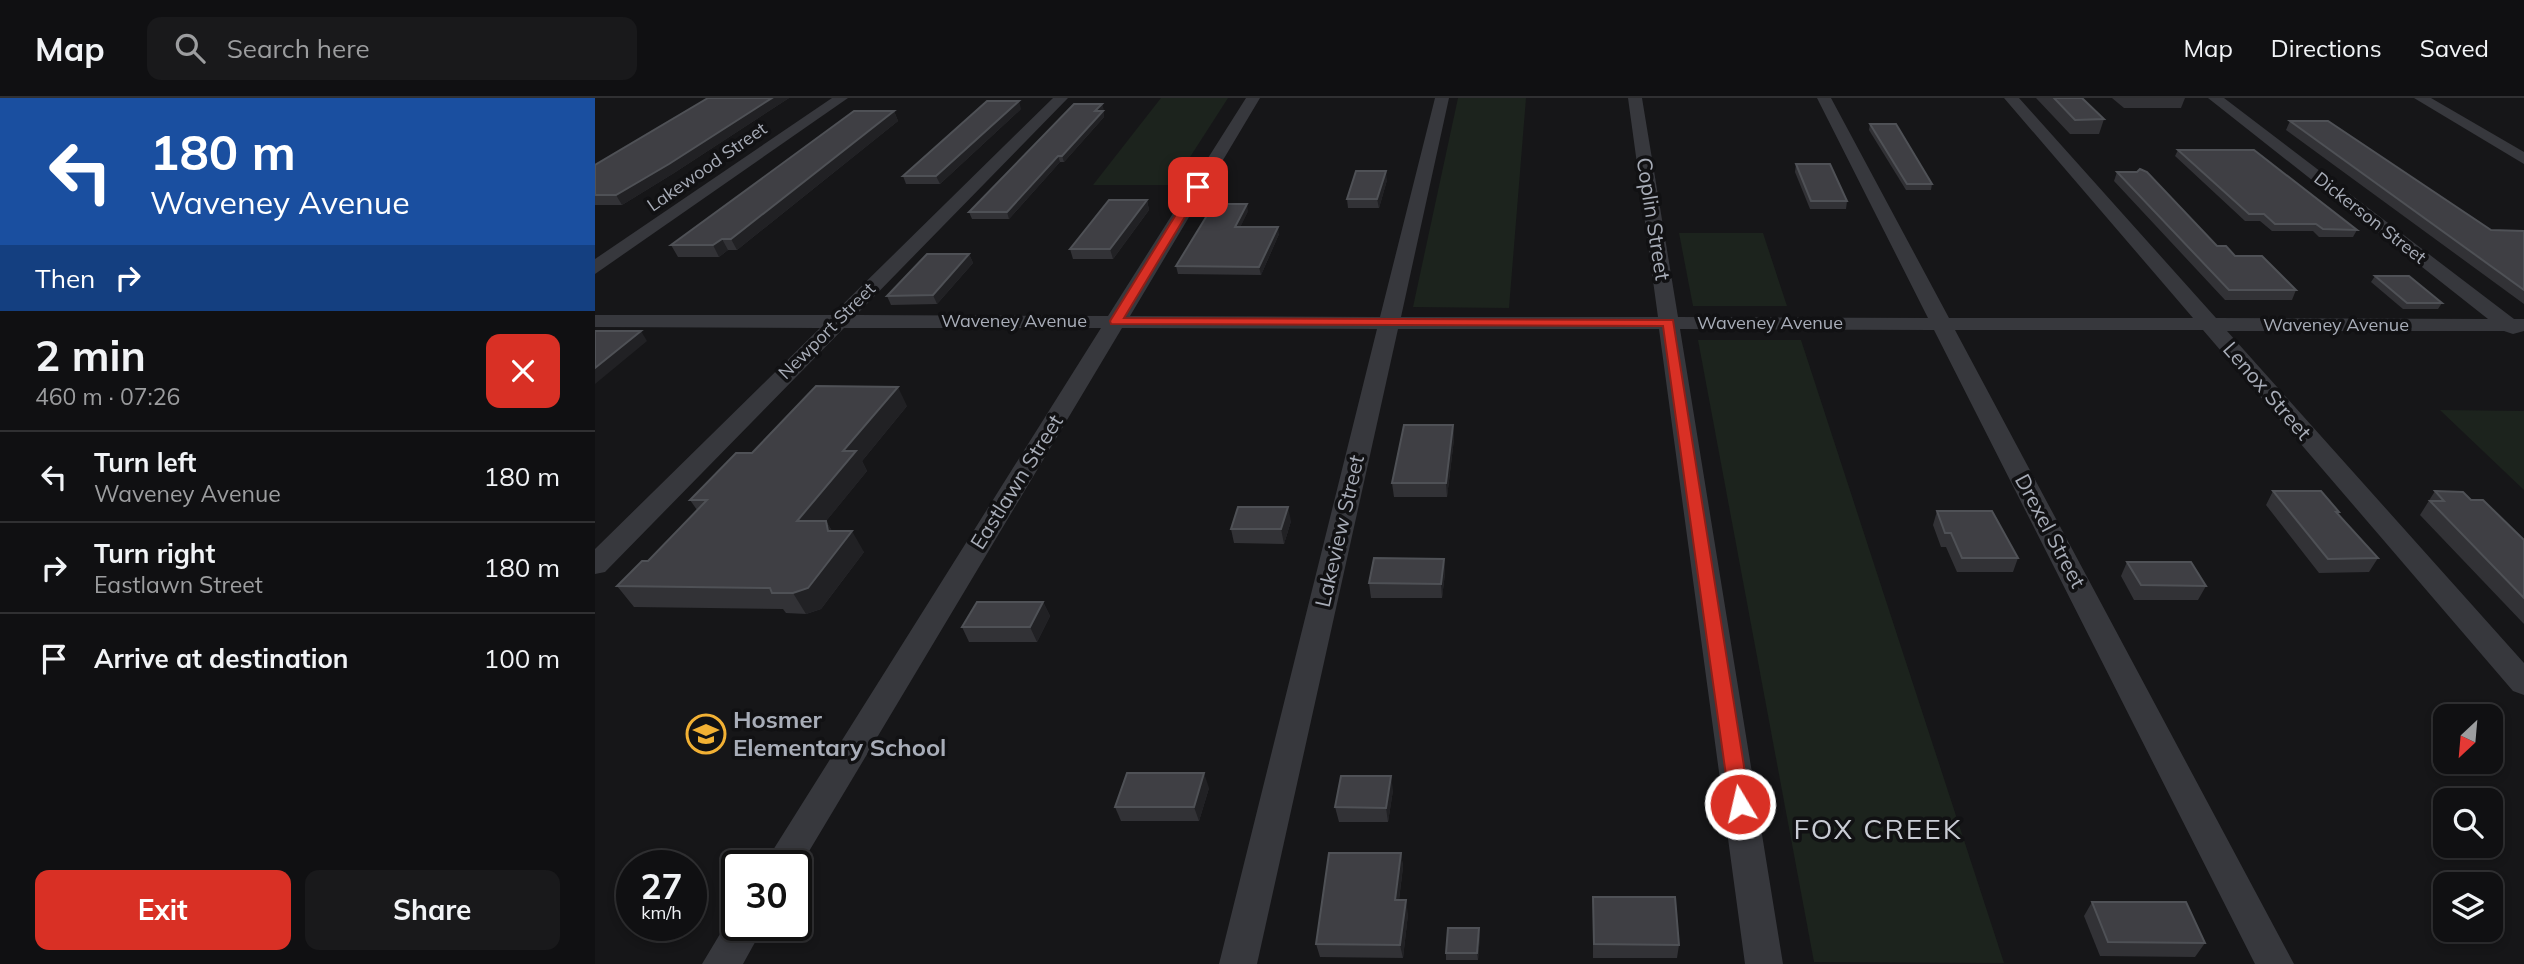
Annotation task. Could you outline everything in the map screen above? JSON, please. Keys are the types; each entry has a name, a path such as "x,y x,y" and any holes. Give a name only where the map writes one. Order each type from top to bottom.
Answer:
{"street":[{"name":"Lakewood Street","path":"595,268 841,98"},
{"name":"Newport Street","path":"595,565 1061,98"},
{"name":"Eastlawn Street","path":"791,850 1253,98"},
{"name":"Lakeview Street","path":"1238,964 1442,98"},
{"name":"Coplin Street","path":"1635,98 1764,964"},
{"name":"Drexel Street","path":"1824,98 2275,964"},
{"name":"Lenox Street","path":"2011,98 2524,683"},
{"name":"Dickerson Street","path":"2215,98 2519,329"},
{"path":"2421,98 2524,159"},
{"name":"Waveney Avenue","path":"595,321 2209,324 2519,329"},
{"path":"721,964 736,941"}],"shaded area":[{"path":"1161,98 1228,98 1172,185 1093,185"},
{"path":"1458,98 1526,98 1509,308 1413,307"},
{"path":"1679,233 1763,233 1787,306 1693,306"},
{"path":"1698,340 1801,340 2004,963 1814,962"},
{"path":"2440,410 2524,411 2524,490"}],"building":[{"path":"708,98 772,98 616,195 595,195 595,165"},
{"path":"2054,98 2082,98 2104,119 2075,120"},
{"path":"987,101 1019,101 936,176 903,176"},
{"path":"1074,104 1102,104 1095,111 1103,111 1007,212 969,212"},
{"path":"854,111 894,111 731,239 722,239 713,245 671,245"},
{"path":"2290,121 2328,121 2491,230 2524,231 2524,290"},
{"path":"1870,124 1896,124 1932,184 1907,184"},
{"path":"2178,150 2254,150 2357,230 2323,229 2316,224 2275,224 2264,214 2249,214"},
{"path":"1796,164 1830,164 1847,201 1811,201"},
{"path":"2140,169 2147,172 2217,246 2226,246 2235,256 2262,256 2296,290 2229,290 2117,172 2137,172"},
{"path":"1356,171 1386,171 1377,199 1347,199"},
{"path":"1109,200 1147,200 1110,249 1070,249"},
{"path":"1214,204 1247,204 1235,227 1278,227 1259,267 1176,266"},
{"path":"927,254 969,254 933,295 887,296"},
{"path":"2375,276 2409,276 2442,303 2407,303"},
{"path":"595,331 641,331 595,368"},
{"path":"816,386 898,387 843,451 856,451 797,521 826,521 828,531 852,531 808,588 793,593 772,593 770,588 617,586 642,561 648,561 707,500 690,500 736,453 752,453"},
{"path":"1404,425 1453,425 1446,483 1392,483"},
{"path":"2273,491 2321,491 2339,512 2336,512 2378,558 2328,559"},
{"path":"2435,491 2463,492 2471,500 2483,500 2524,540 2524,598 2430,501 2444,501"},
{"path":"1238,507 1288,507 1281,529 1231,529"},
{"path":"1937,511 1992,511 2018,558 1962,558 1951,533 1945,533"},
{"path":"1374,558 1444,559 1441,584 1369,583"},
{"path":"2127,562 2191,562 2206,586 2141,585"},
{"path":"977,602 1043,602 1030,627 962,627"},
{"path":"1127,773 1204,773 1194,807 1115,807"},
{"path":"1341,776 1391,776 1386,808 1335,807"},
{"path":"1329,853 1401,853 1395,900 1406,900 1400,945 1316,944"},
{"path":"1593,897 1675,897 1679,945 1594,944"},
{"path":"2092,902 2186,902 2205,943 2108,942"},
{"path":"1448,928 1479,928 1477,953 1446,953"}],"place":[{"name":"Hosmer Elementary School","path":"706,734"}],"district":[{"name":"FOX CREEK","path":"1878,829"}],"route":[{"path":"1198,187 1116,321 1668,322 1740,804"}]}
